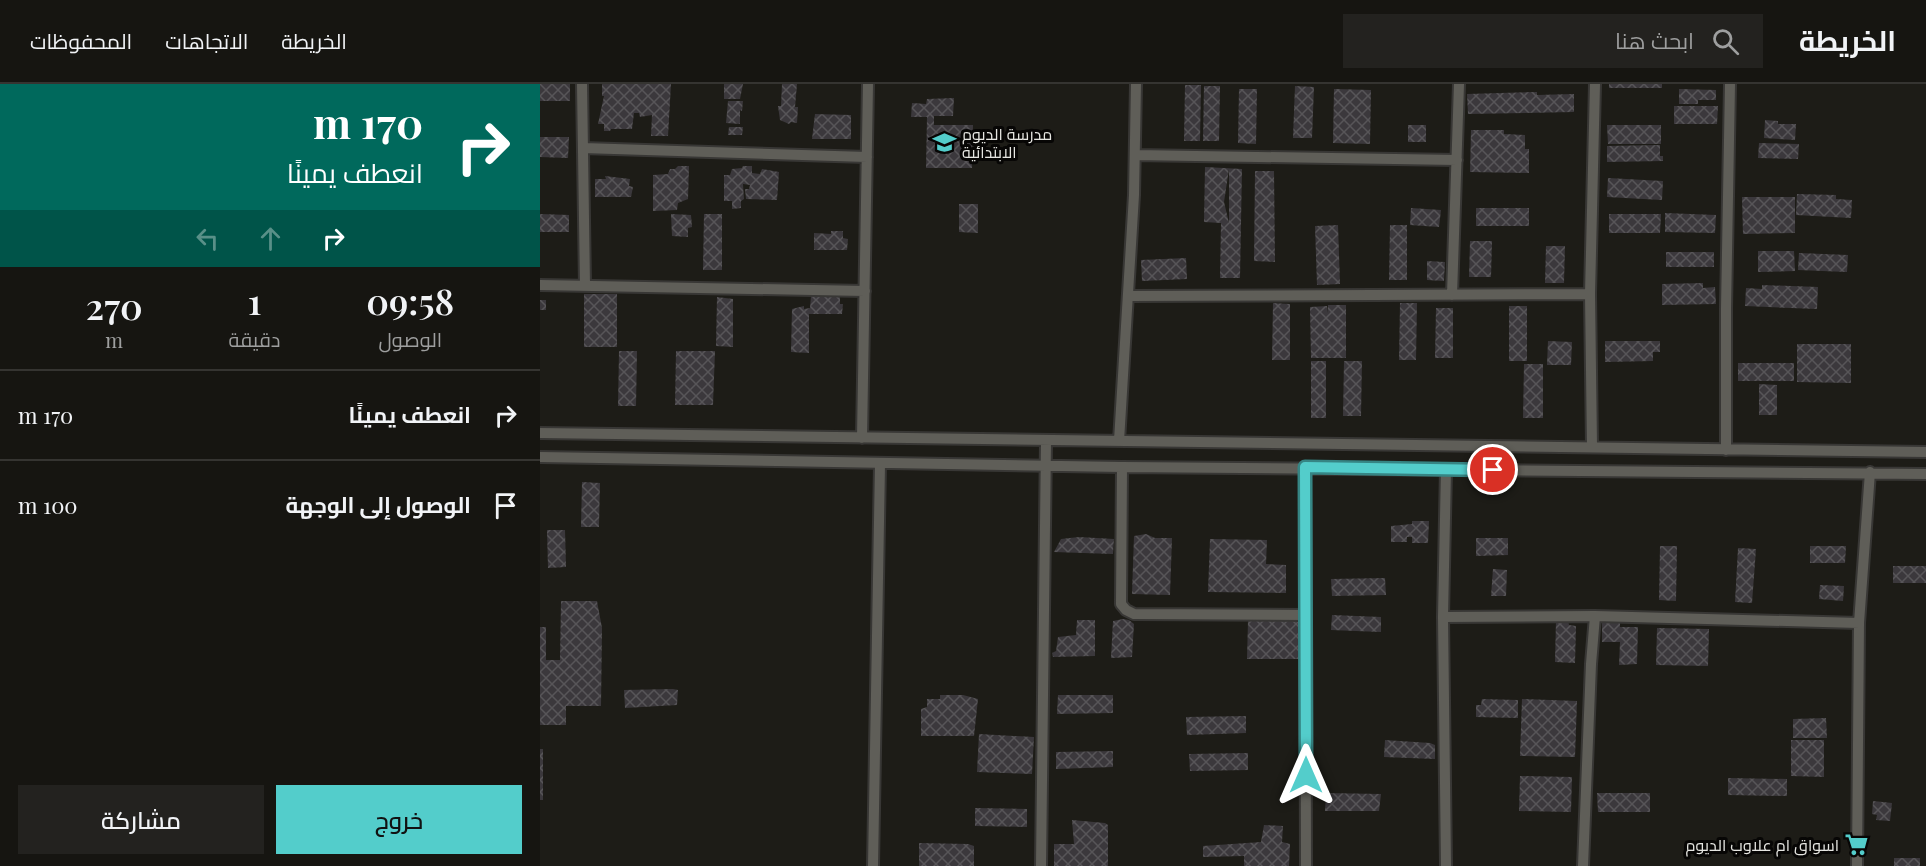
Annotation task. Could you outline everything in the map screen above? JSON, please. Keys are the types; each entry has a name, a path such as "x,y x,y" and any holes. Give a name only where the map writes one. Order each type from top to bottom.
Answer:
{"street":[{"path":"582,84 585,286"},
{"path":"862,438 868,84"},
{"path":"1119,441 1130,296 1136,84"},
{"path":"1452,295 1459,84"},
{"path":"1592,447 1590,294 1595,84"},
{"path":"1726,450 1730,84"},
{"path":"583,148 867,157"},
{"path":"1135,155 1457,160"},
{"path":"540,285 865,291"},
{"path":"1130,296 1590,294"},
{"path":"540,433 1926,452"},
{"path":"1041,866 1046,441"},
{"path":"540,457 1122,467 1926,474"},
{"path":"873,866 880,464"},
{"path":"1122,467 1121,604 1126,610 1134,615 1306,615"},
{"path":"1305,467 1306,866"},
{"path":"1446,469 1443,617 1446,866"},
{"path":"1857,866 1859,623 1870,472"},
{"path":"1443,617 1595,616 1859,623"},
{"path":"1583,866 1595,616"}],"building":[{"path":"540,84 570,84 570,101 540,101"},
{"path":"602,84 671,84 668,136 651,136 652,115 640,117 639,113 634,113 632,129 604,131 604,124 598,124 604,96 602,96"},
{"path":"724,84 743,84 740,99 724,99"},
{"path":"782,84 797,84 795,107 798,107 797,123 789,124 780,120 778,106 781,106"},
{"path":"1609,84 1662,84 1662,88 1609,88"},
{"path":"1185,85 1201,85 1200,141 1184,141"},
{"path":"1204,86 1220,86 1219,141 1203,141"},
{"path":"1295,86 1314,87 1312,138 1293,138"},
{"path":"1239,89 1257,89 1256,144 1238,143"},
{"path":"1334,89 1371,90 1370,144 1333,143"},
{"path":"1679,89 1716,90 1716,100 1698,100 1698,104 1679,104"},
{"path":"1537,92 1537,95 1574,94 1574,112 1468,114 1467,94"},
{"path":"954,98 953,116 934,116 934,125 973,125 972,168 926,168 927,117 911,117 912,103 926,104 927,99"},
{"path":"728,101 743,101 742,111 740,110 740,124 726,123"},
{"path":"1674,106 1718,106 1717,124 1674,124"},
{"path":"815,114 851,115 851,139 812,139"},
{"path":"1765,120 1778,121 1778,124 1796,124 1795,140 1764,138"},
{"path":"1408,125 1426,125 1426,142 1408,142"},
{"path":"1607,125 1661,125 1661,144 1608,144"},
{"path":"729,127 743,127 742,135 728,135"},
{"path":"1471,130 1504,130 1504,134 1525,135 1525,149 1529,149 1529,173 1470,172"},
{"path":"540,137 569,137 568,158 540,157"},
{"path":"1759,143 1799,144 1798,159 1758,158"},
{"path":"1660,145 1660,156 1663,156 1663,161 1607,162 1607,146"},
{"path":"689,166 688,199 678,203 677,210 653,211 653,175 668,174 670,169"},
{"path":"752,166 752,173 760,174 762,169 779,172 777,200 746,199 745,189 749,189 750,185 743,184 744,199 741,201 741,208 732,209 732,201 724,201 724,175 730,175 732,169"},
{"path":"1205,167 1242,169 1240,278 1220,278 1221,223 1204,222","holes":["1229,169 1229,223 1224,202"]},
{"path":"1255,171 1274,171 1275,262 1254,261"},
{"path":"605,176 630,179 629,186 633,187 631,197 595,197 595,179 606,179"},
{"path":"1608,178 1663,181 1662,200 1607,197"},
{"path":"1797,194 1836,195 1836,199 1852,200 1851,218 1796,215"},
{"path":"1742,197 1795,197 1795,233 1743,234"},
{"path":"959,204 978,204 978,233 959,232"},
{"path":"1411,208 1441,210 1439,227 1410,225"},
{"path":"1476,208 1529,208 1529,226 1476,226"},
{"path":"1665,213 1716,215 1715,233 1665,232"},
{"path":"540,214 569,215 569,232 540,232"},
{"path":"671,214 691,215 692,227 688,228 688,237 672,236"},
{"path":"704,214 722,214 722,270 703,270"},
{"path":"1609,214 1661,214 1660,233 1609,233"},
{"path":"1338,225 1340,284 1317,285 1315,226"},
{"path":"1390,225 1407,225 1407,280 1389,280"},
{"path":"831,231 843,231 843,238 848,239 847,250 814,250 814,233 831,234"},
{"path":"1470,241 1492,241 1491,277 1469,277"},
{"path":"1546,246 1565,246 1564,283 1545,283"},
{"path":"1758,251 1794,251 1795,271 1758,272"},
{"path":"1666,252 1714,252 1714,267 1666,267"},
{"path":"1799,253 1848,255 1847,272 1798,270"},
{"path":"1186,258 1187,279 1142,281 1141,260"},
{"path":"1427,261 1445,262 1444,281 1427,280"},
{"path":"1703,283 1703,288 1715,287 1716,304 1662,305 1662,284"},
{"path":"1762,285 1818,287 1817,309 1745,306 1746,288 1762,289"},
{"path":"584,294 617,294 617,347 584,347"},
{"path":"811,296 840,297 840,304 843,304 842,314 809,314 809,353 791,352 792,309 804,306 804,309 810,308"},
{"path":"717,297 733,299 733,347 716,346"},
{"path":"540,300 546,300 546,310 540,310"},
{"path":"1273,303 1290,304 1290,360 1272,360"},
{"path":"1400,303 1417,303 1416,360 1399,360"},
{"path":"1328,305 1346,305 1346,358 1311,358 1310,307 1327,306 1328,313"},
{"path":"1509,306 1527,306 1527,361 1509,361"},
{"path":"1436,308 1453,308 1453,358 1435,358"},
{"path":"1548,341 1572,342 1571,365 1547,365"},
{"path":"1605,341 1660,341 1660,352 1653,352 1653,361 1605,362"},
{"path":"1797,344 1851,344 1851,383 1797,382"},
{"path":"619,351 637,351 636,406 618,406"},
{"path":"676,351 715,351 713,405 675,405"},
{"path":"1311,361 1326,361 1326,418 1311,418"},
{"path":"1344,361 1362,361 1361,416 1343,416"},
{"path":"1738,363 1794,363 1794,381 1738,381"},
{"path":"1524,364 1543,364 1543,418 1523,418"},
{"path":"1759,384 1777,385 1777,415 1759,415"},
{"path":"582,482 600,483 599,527 581,527"},
{"path":"1412,521 1429,521 1428,543 1412,543 1412,537 1407,537 1407,542 1391,542 1391,526 1412,524"},
{"path":"547,530 565,530 566,567 548,568"},
{"path":"1146,534 1155,538 1172,538 1170,595 1132,594 1134,536"},
{"path":"1079,537 1114,539 1113,554 1054,552 1061,539"},
{"path":"1476,538 1508,538 1508,555 1476,556"},
{"path":"1210,539 1267,540 1266,564 1286,565 1286,593 1208,592"},
{"path":"1660,546 1677,546 1676,601 1659,600"},
{"path":"1810,546 1846,546 1845,563 1810,563"},
{"path":"1738,548 1756,549 1752,603 1735,602"},
{"path":"1893,566 1926,566 1926,583 1893,583"},
{"path":"1493,569 1507,570 1506,596 1491,596"},
{"path":"1385,578 1386,595 1332,596 1331,579"},
{"path":"1820,585 1844,586 1843,601 1819,599"},
{"path":"561,601 597,601 602,628 601,706 566,706 566,725 540,725 540,627 546,627 546,660 560,660"},
{"path":"1332,615 1381,617 1381,632 1331,630"},
{"path":"1123,619 1134,624 1132,657 1111,658 1113,621"},
{"path":"1077,620 1095,620 1095,656 1053,657 1052,653 1056,651 1058,637 1076,635"},
{"path":"1556,620 1568,620 1569,625 1576,626 1575,663 1555,662"},
{"path":"1248,621 1303,622 1303,659 1247,659"},
{"path":"1602,623 1620,623 1620,627 1638,627 1637,664 1619,665 1620,642 1602,642"},
{"path":"1657,628 1709,629 1708,666 1656,665"},
{"path":"624,690 678,690 677,705 625,708"},
{"path":"940,695 963,695 978,699 974,736 921,736 921,709 927,707 927,699 940,699"},
{"path":"1058,695 1113,695 1113,713 1057,714"},
{"path":"1482,699 1518,700 1518,718 1476,717 1476,705 1481,705"},
{"path":"1522,699 1577,701 1575,757 1520,756"},
{"path":"1246,716 1246,733 1187,735 1186,717"},
{"path":"1826,718 1827,738 1793,738 1793,719"},
{"path":"979,734 1034,737 1032,774 977,772"},
{"path":"1385,740 1430,743 1435,745 1435,759 1384,757"},
{"path":"1791,740 1824,740 1824,777 1791,776"},
{"path":"540,749 543,749 543,800 540,800"},
{"path":"1113,751 1113,767 1056,769 1056,752"},
{"path":"1248,753 1248,770 1190,771 1189,754"},
{"path":"1520,776 1572,777 1571,812 1519,811"},
{"path":"1728,778 1787,779 1787,796 1728,795"},
{"path":"1326,793 1381,794 1379,811 1325,811"},
{"path":"1597,793 1650,793 1650,812 1598,812"},
{"path":"1873,801 1892,803 1890,821 1876,820 1877,815 1872,814"},
{"path":"975,808 1027,809 1027,827 975,826"},
{"path":"1072,820 1108,825 1108,866 1054,866 1054,844 1074,844"},
{"path":"1264,825 1283,826 1282,842 1290,844 1289,866 1244,866 1244,856 1203,857 1203,846 1261,842"},
{"path":"919,843 974,846 974,866 919,866"},
{"path":"1894,858 1920,858 1920,866 1894,866"}],"place":[{"name":"مدرسة الديوم الابتدائية","path":"944,143"},
{"name":"اسواق ام علاوب الديوم","path":"1857,845"}],"route":[{"path":"1306,775 1305,467 1493,470"}]}
